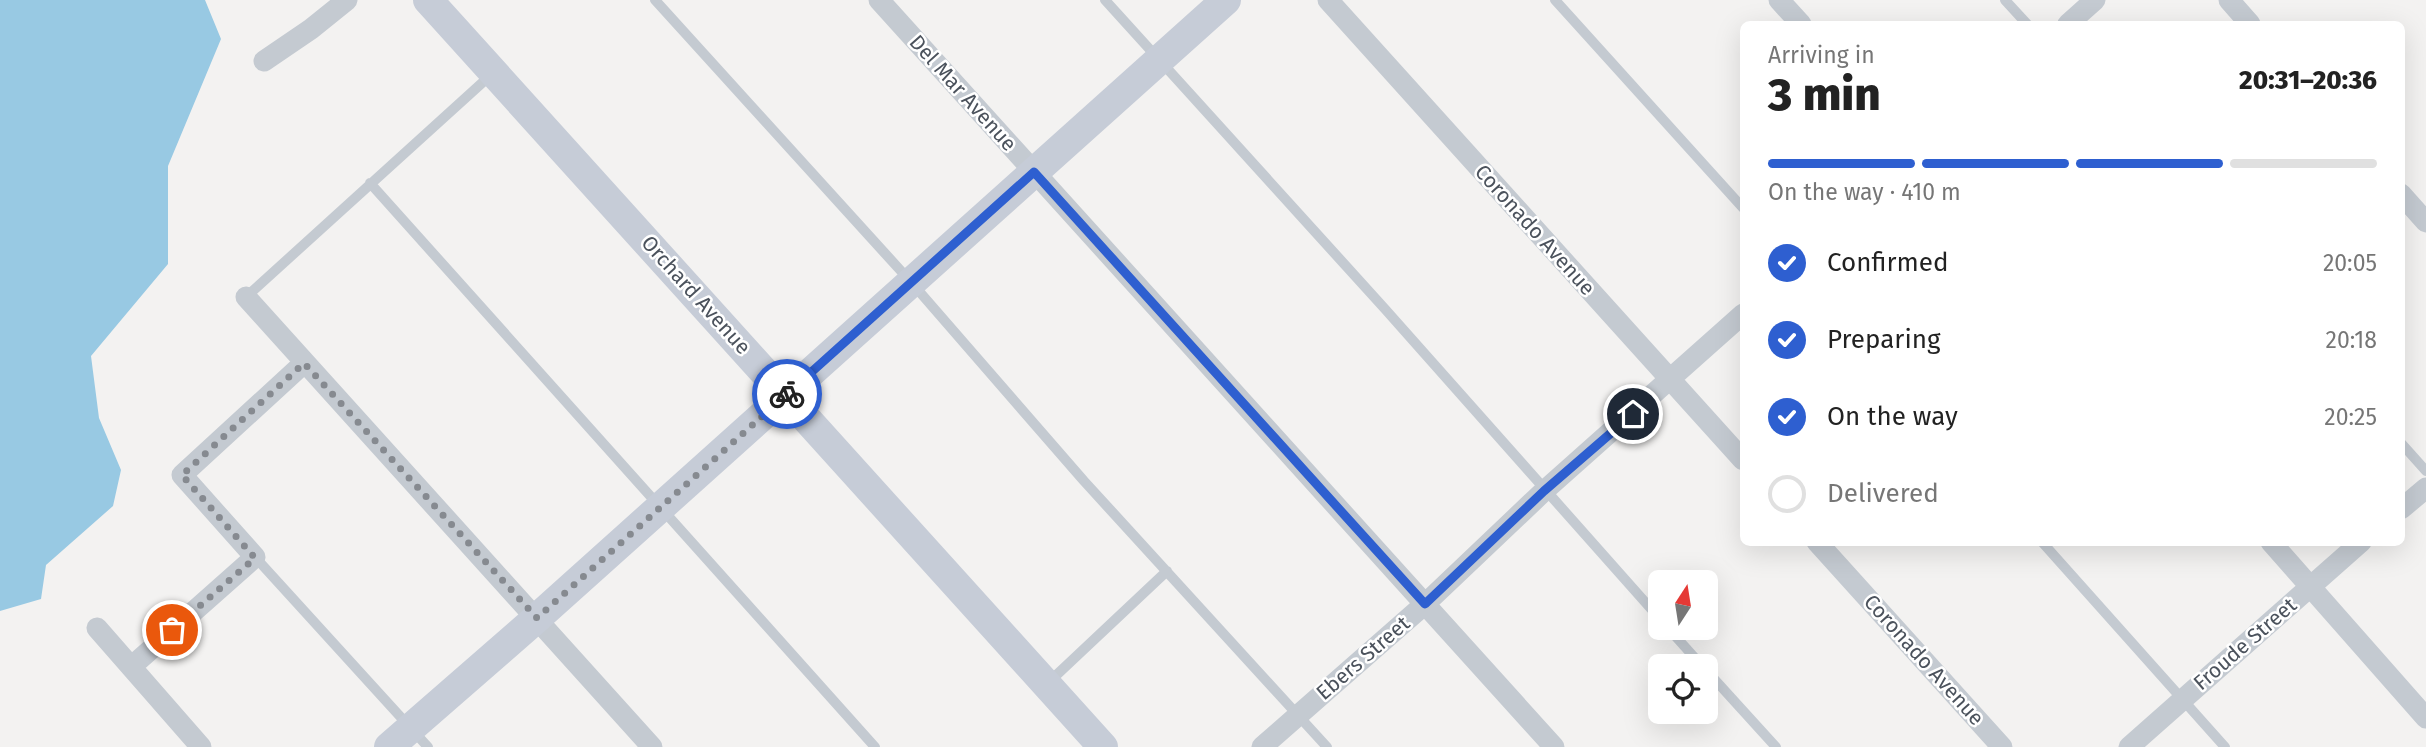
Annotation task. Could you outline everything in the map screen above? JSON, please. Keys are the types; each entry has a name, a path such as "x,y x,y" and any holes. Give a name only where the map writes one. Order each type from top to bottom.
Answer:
{"main road":[{"name":"Orchard Avenue","path":"428,0 1104,747"},
{"path":"409,741 537,618 659,507 1226,0"}],"street":[{"path":"264,61 312,29 347,0"},
{"name":"Del Mar Avenue","path":"879,0 1554,747"},
{"name":"Coronado Avenue","path":"1328,0 1740,457"},
{"path":"1779,0 1798,21"},
{"path":"2071,21 2095,0"},
{"path":"2228,0 2247,21"},
{"path":"2405,198 2426,222"},
{"path":"246,297 652,747"},
{"name":"Ebers Street","path":"1262,747 1425,604 1544,491 1740,317"},
{"path":"131,667 255,558 182,475 304,363"},
{"path":"2405,506 2426,488"},
{"name":"Coronado Avenue","path":"1821,546 2002,747"},
{"path":"2275,546 2426,719"},
{"name":"Froude Street","path":"2129,747 2357,546"},
{"path":"97,628 201,747"}],"lane":[{"path":"655,0 911,282 1084,481 1327,747"},
{"path":"1105,0 1385,309 1648,606"},
{"path":"1555,0 1740,205"},
{"path":"2005,0 2024,21"},
{"path":"246,297 495,72"},
{"path":"370,183 875,747"},
{"path":"2405,447 2426,471"},
{"path":"2046,546 2225,747"},
{"path":"255,558 409,741"},
{"path":"1047,684 1167,571"},
{"path":"1679,640 1692,654"},
{"path":"1718,682 1776,747"}],"water":[{"path":"0,0 205,0 221,39 168,166 168,264 91,356 99,418 121,470 113,506 46,565 41,599 0,611"}],"way so far":[{"path":"172,630 255,558 182,475 304,363 537,618 787,394"}],"route":[{"path":"787,394 1034,172 1425,604 1544,491 1633,414"}]}
